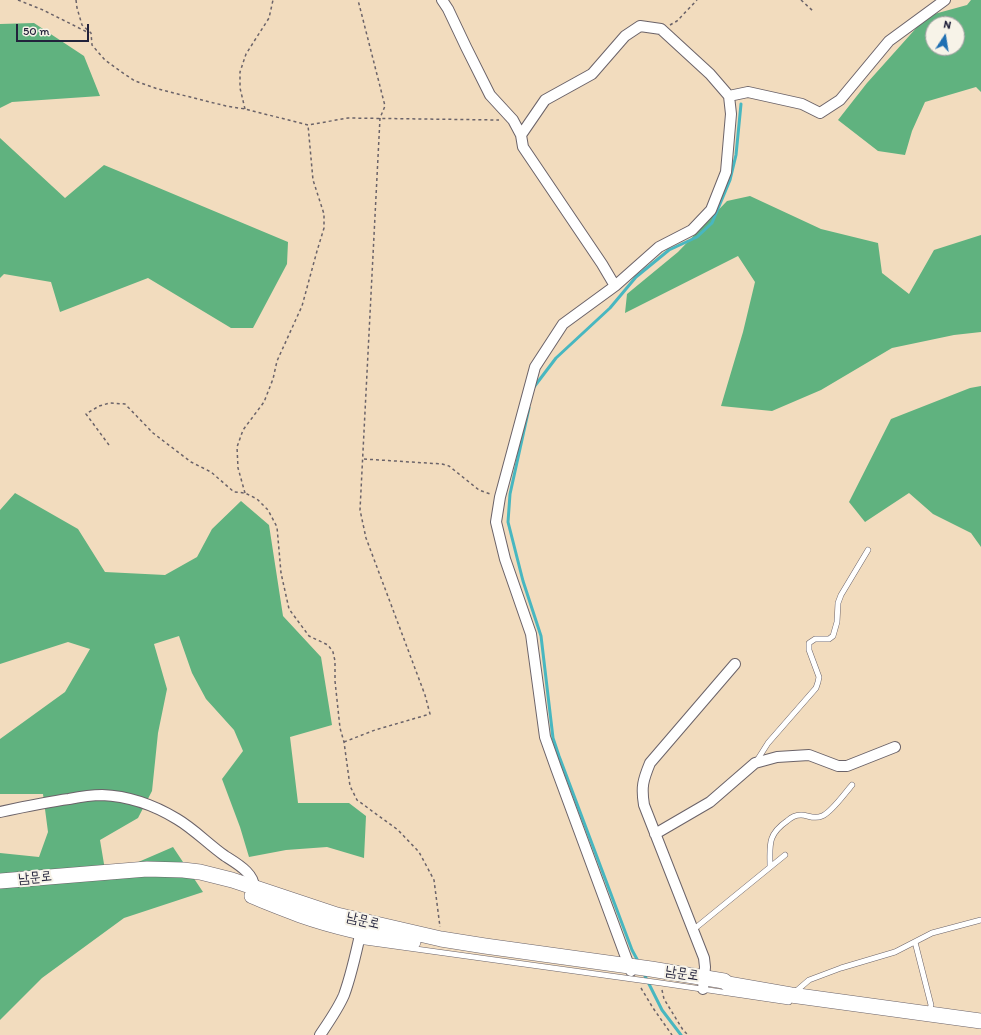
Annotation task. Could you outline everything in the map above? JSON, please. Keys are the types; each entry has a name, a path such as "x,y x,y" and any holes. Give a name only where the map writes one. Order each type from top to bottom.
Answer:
{"main road":[{"name":"남문로","path":"0,881 146,869 200,872 213,875 253,892 300,915 361,932 442,947 633,972"},
{"name":"남문로","path":"0,888 130,876 168,876 196,879 221,886 253,892"},
{"name":"남문로","path":"361,932 441,939 704,984 724,981 728,984 793,999 929,1018 981,1021"}],"street":[{"path":"442,0 448,8 490,95 513,120 521,135 523,147 602,264 614,286"},
{"path":"729,96 748,92 802,104 820,112 840,100 889,41 945,0"},
{"path":"521,135 545,100 592,74 625,36 640,26 661,29 710,74 729,96 731,114 726,172 711,210 692,230 659,246 614,286 563,324 535,368 500,497 496,522 505,559 531,634 545,737 633,972"},
{"path":"704,984 705,963 644,805 642,793 644,778 650,763 735,664"},
{"path":"655,834 710,802 755,763 777,757 809,755 838,766 847,766 894,747"},
{"path":"0,812 48,802 101,795 140,802 152,806 177,819 241,867 254,882 253,892"},
{"path":"320,1035 344,996 361,932"}],"lane":[{"path":"755,763 768,743 816,688 819,677 809,650 809,643 815,639 829,639 833,636 837,622 838,603 841,595 868,550"},
{"path":"770,867 770,843 772,835 781,825 794,816 803,815 814,818 821,817 828,813 852,785"},
{"path":"693,930 785,855"},
{"path":"704,984 793,999 809,980 841,968 895,952 932,933 981,920"},
{"path":"915,942 931,1005 929,1018"}],"path":[{"path":"18,0 91,33"},
{"path":"76,0 82,25 91,33 92,45 105,60 135,80 166,91 308,125 348,118 513,120"},
{"path":"245,109 240,88 240,72 246,54 269,18 273,0"},
{"path":"344,742 375,730 430,714 425,695 366,538 360,510 380,118 385,106 358,0"},
{"path":"661,29 677,21 697,0"},
{"path":"801,0 813,11"},
{"path":"245,493 238,468 237,447 243,430 264,402 273,379 277,361 302,306 324,228 324,214 313,180 308,125"},
{"path":"108,445 86,414 99,406 110,403 125,404 153,433 190,462 211,472 234,492 245,493 257,499 268,510 277,526 281,573 290,610 309,636 328,645 333,652 340,728 344,742 350,786 358,800 398,830 420,852 434,880 441,939"},
{"path":"363,459 442,464 449,466 479,490 500,497"},
{"path":"633,972 653,1008 672,1035"},
{"path":"656,976 664,999 683,1030 688,1035"}],"green space":[{"path":"971,0 981,0 981,92 976,87 925,102 912,131 905,155 878,151 838,120 867,83 925,18 925,56 965,56 965,16 927,16 967,5"},
{"path":"34,23 84,56 100,96 12,102 0,108 0,24"},
{"path":"0,138 65,198 104,165 288,242 287,264 253,328 231,328 148,278 60,312 51,282 4,274 0,278"},
{"path":"750,196 821,229 878,243 882,273 909,294 934,250 981,235 981,332 954,335 892,348 821,390 772,411 721,406 743,332 755,282 738,256 625,313 627,294 678,252 727,201"},
{"path":"981,386 981,547 971,533 933,514 909,493 865,522 849,502 891,419 970,388"},
{"path":"15,493 78,529 105,572 165,575 197,557 212,529 241,501 269,525 283,616 321,657 332,725 290,737 298,803 349,803 366,816 364,858 327,847 286,850 249,857 240,827 222,779 243,751 234,730 206,699 192,673 179,636 154,644 167,689 158,733 152,791 138,818 100,840 106,876 173,847 203,892 124,918 42,978 0,1020 0,853 39,857 48,832 43,794 0,794 0,739 65,692 90,649 68,642 0,664 0,510"}],"waterway":[{"path":"534,387 556,358 610,308 636,277 669,250 697,237 712,223 730,180 736,155 741,104"},
{"path":"529,408 510,494 508,522 523,581 541,636 553,738 632,950 638,961"},
{"path":"644,974 662,1010 681,1035"}]}
